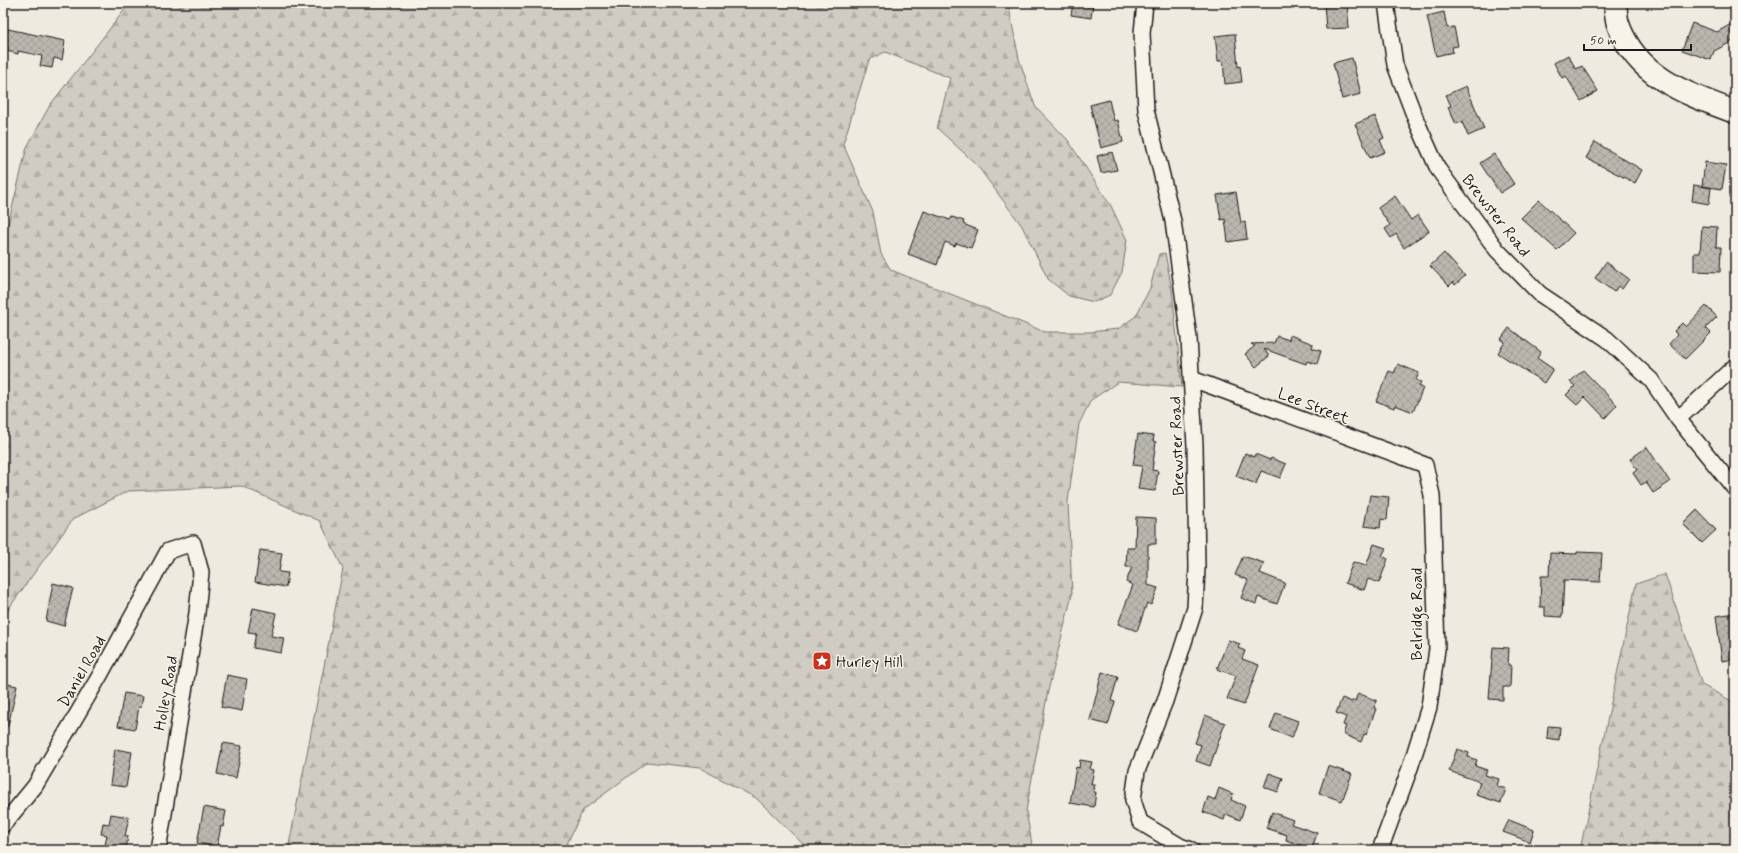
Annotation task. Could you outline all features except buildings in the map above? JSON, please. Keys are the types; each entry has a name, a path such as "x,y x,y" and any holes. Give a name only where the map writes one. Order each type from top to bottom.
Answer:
{"street":[{"name":"Brewster Road","path":"1145,3 1142,33 1146,110 1173,221 1189,338 1195,446 1197,568 1194,608 1165,701 1137,771 1133,800 1140,822 1180,846 1192,850"},
{"name":"Brewster Road","path":"1386,3 1395,65 1416,120 1438,169 1498,250 1540,294 1607,339 1651,380 1678,419 1735,489"},
{"path":"1614,3 1618,24 1632,53 1654,75 1698,98 1735,112"},
{"path":"1678,419 1735,366"},
{"name":"Lee Street","path":"1192,379 1425,466"},
{"name":"Belridge Road","path":"1380,850 1409,772 1429,706 1437,649 1432,495 1425,466"},
{"name":"Daniel Road","path":"3,825 35,786 99,677 168,551 193,543"},
{"name":"Holley Road","path":"158,850 197,613 201,572 193,543"}],"green space":[{"path":"130,3 1008,3 1019,59 1035,106 1067,139 1111,206 1127,240 1122,272 1110,295 1094,302 1069,296 1048,279 1022,226 976,164 937,128 950,78 885,52 869,60 843,144 873,212 881,254 891,270 1045,332 1090,332 1118,329 1136,316 1150,288 1159,254 1165,253 1172,290 1182,387 1118,382 1091,400 1079,424 1068,501 1072,595 1048,691 1026,811 1033,850 809,850 756,798 700,768 647,762 583,810 564,850 288,850 343,569 320,521 241,486 128,491 73,519 9,608 3,622 3,245 27,147 50,105"},
{"path":"1665,574 1702,685 1735,703 1735,850 1580,850 1636,584"}],"place":[{"name":"Hurley Hill","path":"822,661"}]}
